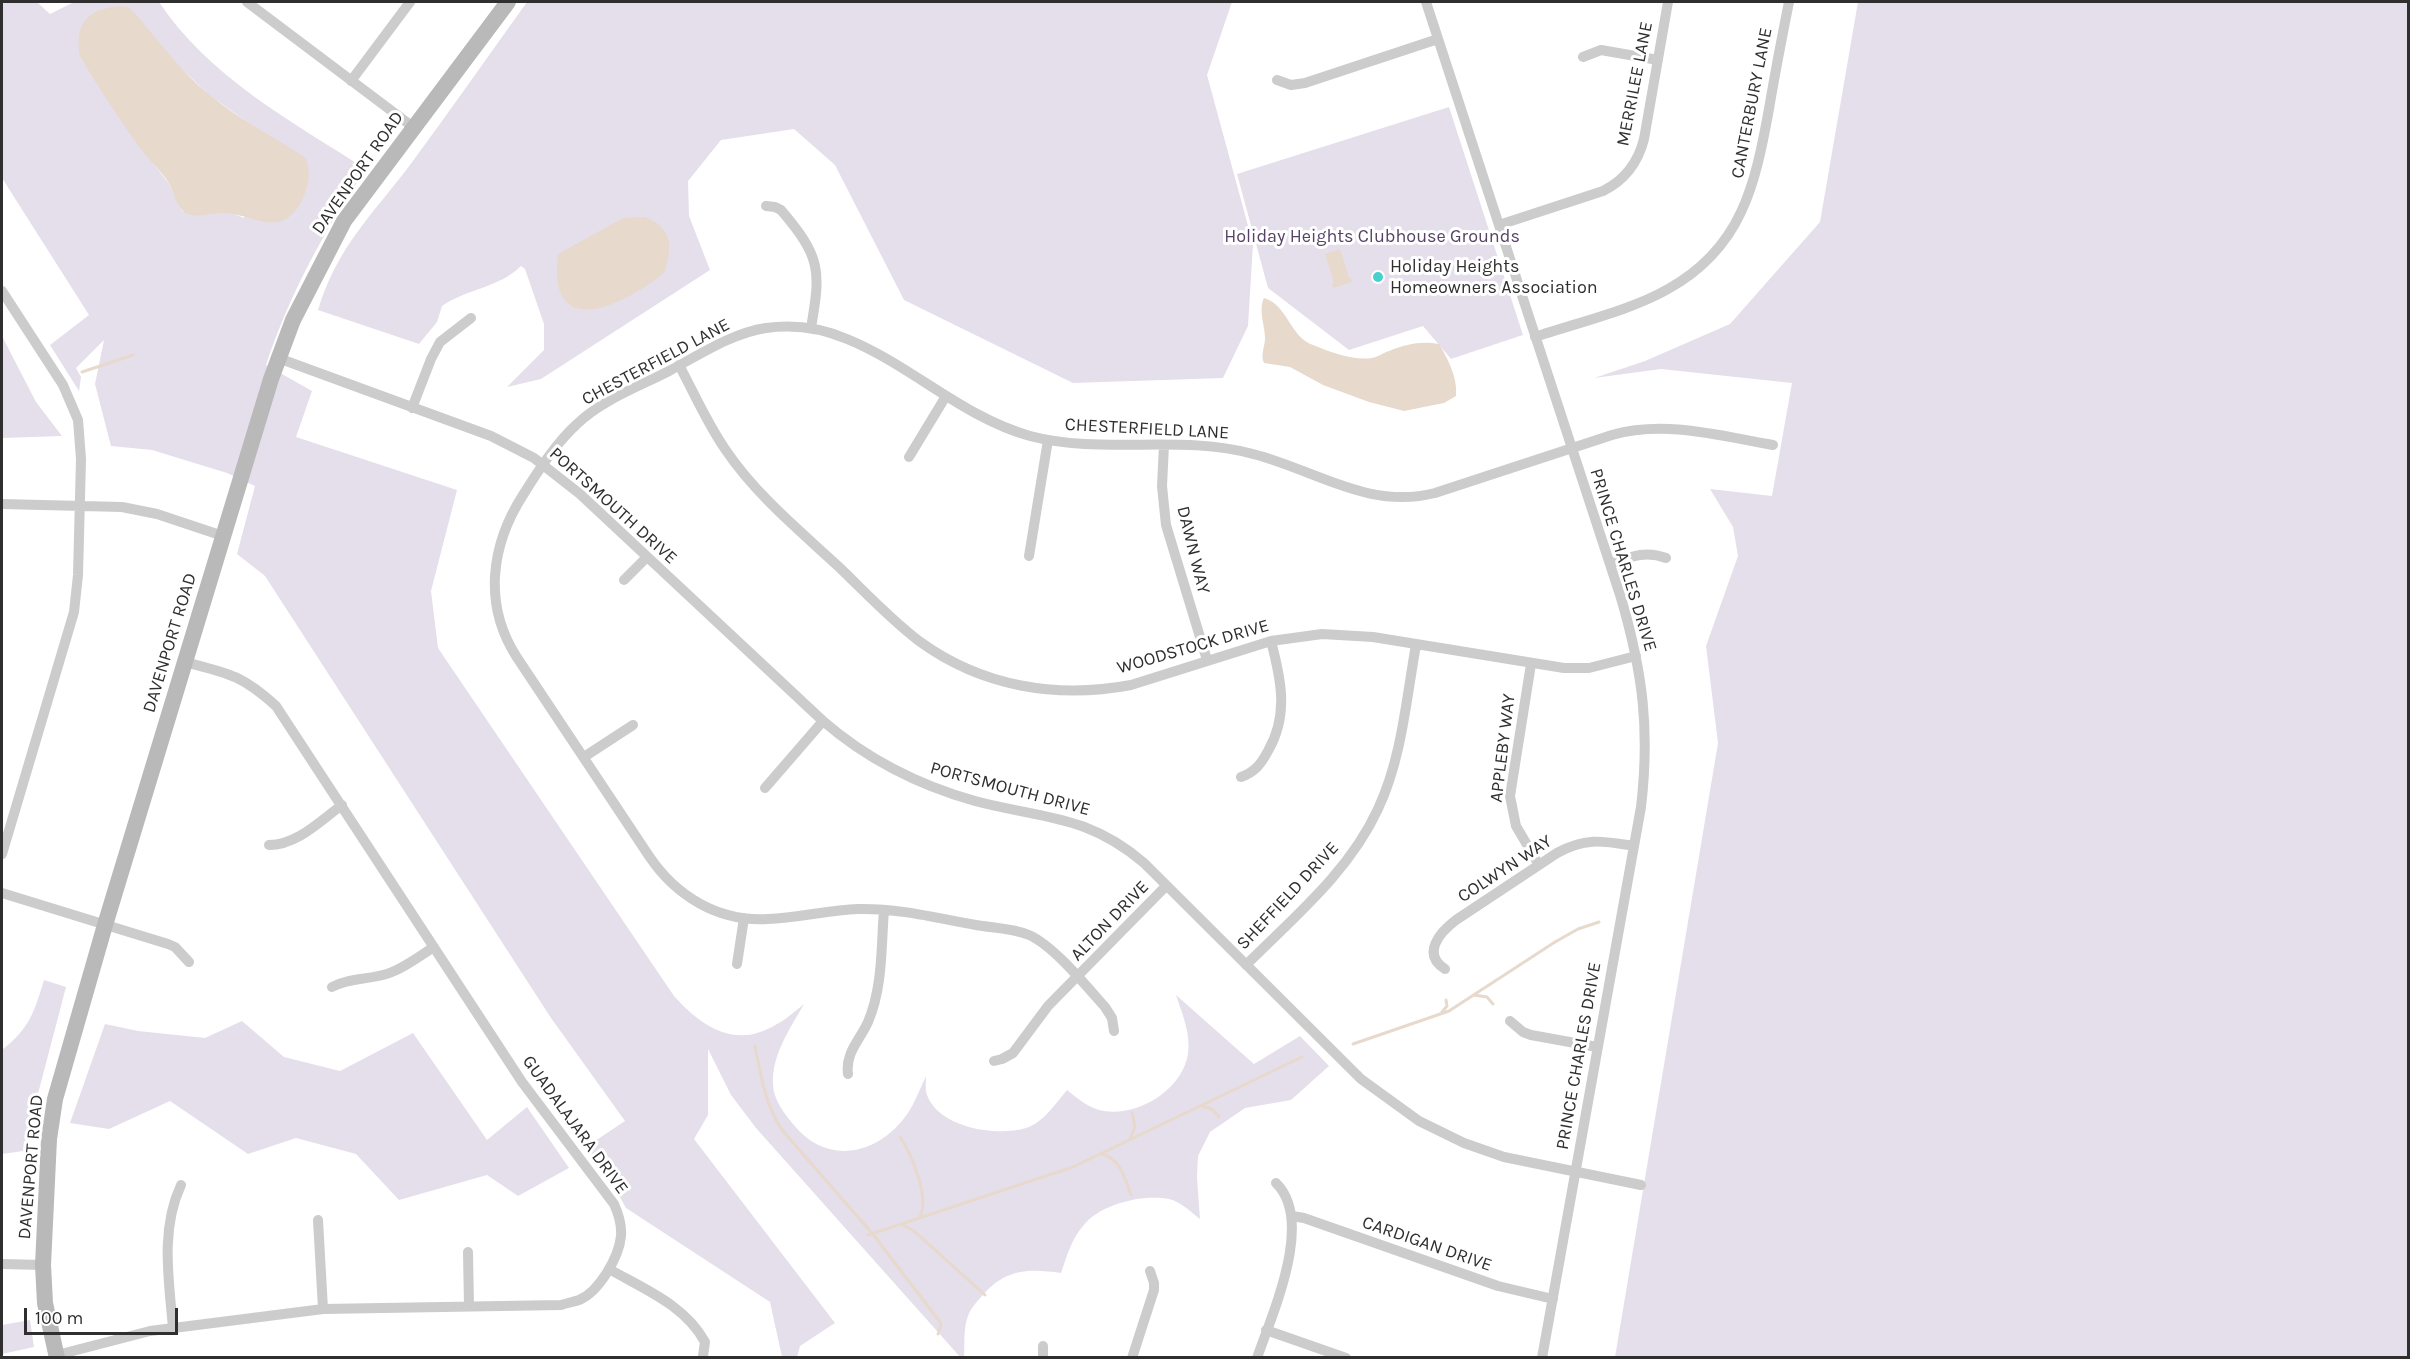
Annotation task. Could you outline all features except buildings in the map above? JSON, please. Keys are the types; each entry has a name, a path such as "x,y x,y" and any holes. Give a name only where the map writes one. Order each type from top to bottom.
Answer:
{"street":[{"path":"247,2 413,127"},
{"path":"351,81 410,2"},
{"name":"DAVENPORT ROAD","path":"57,1356 45,1303 43,1264 53,1111 65,1061 105,925 278,358 296,313 337,234 413,127 508,2"},
{"name":"PRINCE CHARLES DRIVE","path":"1426,2 1610,564 1636,656 1643,692 1646,739 1643,789 1542,1358"},
{"name":"MERRILEE LANE","path":"1499,225 1610,187 1624,177 1635,163 1642,147 1668,2"},
{"name":"CANTERBURY LANE","path":"1535,337 1665,291 1699,268 1723,241 1738,219 1754,182 1789,2"},
{"path":"1276,80 1291,85 1305,83 1438,39"},
{"path":"1583,57 1601,50 1658,60"},
{"path":"766,206 781,210 815,261 818,271 817,291 811,328"},
{"path":"2,291 63,385 73,406 80,433 77,587 71,624 2,854"},
{"path":"412,408 440,342 471,318"},
{"name":"CHESTERFIELD LANE","path":"1114,1030 1110,1012 1047,947 1029,935 884,910 855,909 768,919 744,918 700,905 669,882 654,863 511,647 495,602 496,559 503,533 524,494 544,465 568,433 589,414 679,365 752,331 783,326 811,328 857,343 995,424 1048,440 1208,446 1239,450 1270,458 1364,494 1395,498 1412,498 1435,493 1622,432 1661,428 1773,445"},
{"name":"PORTSMOUTH DRIVE","path":"278,358 491,436 544,465 580,494 823,722 842,738 901,775 978,801 1059,818 1094,829 1129,850 1361,1078 1419,1121 1456,1140 1485,1151 1575,1173 1641,1185"},
{"name":"WOODSTOCK DRIVE","path":"679,365 724,449 765,499 904,628 934,651 954,662 1007,683 1038,689 1074,692 1131,685 1271,641 1303,635 1335,634 1372,637 1532,664 1577,668 1636,656"},
{"path":"909,457 946,396"},
{"path":"1029,556 1048,440"},
{"name":"DAWN WAY","path":"1164,445 1162,486 1166,525 1207,660"},
{"path":"2,504 135,509 224,536"},
{"path":"1610,564 1641,554 1656,554 1666,558"},
{"path":"624,580 646,557"},
{"path":"1241,777 1250,774 1261,764 1275,738 1279,722 1282,692 1271,641"},
{"name":"SHEFFIELD DRIVE","path":"1246,965 1330,880 1354,851 1371,823 1384,794 1398,750 1416,645"},
{"name":"GUADALAJARA DRIVE","path":"57,1356 150,1331 323,1309 561,1305 580,1300 596,1288 609,1269 621,1236 620,1218 614,1204 522,1082 276,706 255,686 236,675 185,662"},
{"name":"APPLEBY WAY","path":"1532,664 1510,796 1516,826 1539,865"},
{"path":"765,788 823,722"},
{"path":"584,757 633,725"},
{"path":"269,845 282,845 300,836 342,805"},
{"name":"COLWYN WAY","path":"1444,969 1434,956 1436,940 1440,933 1539,865 1566,848 1584,842 1605,841 1634,846"},
{"name":"ALTON DRIVE","path":"994,1061 1012,1053 1048,1006 1166,886"},
{"path":"2,893 168,944 176,947 189,962"},
{"path":"848,1074 848,1058 868,1022 877,993 884,910"},
{"path":"737,964 744,918"},
{"path":"332,987 340,982 372,978 392,972 434,947"},
{"path":"1510,1021 1523,1032 1531,1035 1597,1047"},
{"path":"1257,1358 1286,1271 1292,1216 1285,1194 1276,1183"},
{"path":"173,1328 167,1243 171,1212 181,1185"},
{"name":"CARDIGAN DRIVE","path":"1292,1216 1304,1218 1498,1286 1552,1299"},
{"path":"318,1220 323,1309"},
{"path":"468,1252 470,1306"},
{"path":"2,1264 43,1264"},
{"path":"609,1269 687,1316 705,1342 703,1356"},
{"path":"1132,1358 1154,1290 1150,1271"},
{"path":"1266,1330 1346,1358"},
{"path":"1042,1358 1043,1346"}],"green space":[{"path":"2,2 37,2 50,14 74,2 159,2 202,53 253,96 366,169 309,263 275,338 266,365 312,391 296,437 457,490 431,591 438,648 674,996 685,1007 708,1025 721,1031 734,1035 748,1035 762,1032 781,1022 804,1004 775,1062 773,1084 775,1095 783,1110 807,1138 821,1146 837,1150 852,1150 868,1146 883,1138 908,1113 926,1076 926,1093 943,1115 970,1127 985,1130 1014,1131 1026,1128 1038,1122 1049,1112 1067,1090 1086,1104 1099,1110 1113,1112 1141,1106 1167,1090 1177,1080 1184,1067 1189,1046 1176,995 1254,1064 1300,1036 1329,1066 1291,1100 1245,1108 1210,1132 1198,1156 1200,1219 1177,1202 1158,1198 1122,1202 1100,1212 1090,1218 1075,1237 1061,1273 1027,1271 1017,1273 990,1288 969,1313 966,1321 964,1357 961,1358 756,1128 731,1095 708,1049 708,1115 694,1139 835,1323 800,1346 797,1357 782,1357 770,1302 626,1208 612,1183 586,1147 625,1121 551,1018 265,576 237,554 255,486 227,473 152,450 111,446 95,384 104,340 76,368 81,377 79,391 50,345 89,315 2,178","holes":["129,7 167,55 208,94 268,137 244,218 232,213 216,212 202,215 182,211 168,182 146,155 80,57"]},
{"path":"527,2 1232,2 1207,75 1253,244 1248,326 1223,378 1073,383 904,300 835,165 794,129 721,140 688,181 689,216 710,270 541,379 507,387 544,350 544,324 525,269 521,266 503,279 451,300 442,306 437,322 419,344 318,310 345,250 410,165"},
{"path":"1858,2 2408,2 2408,1357 1615,1357 1718,743 1706,646 1738,556 1733,527 1710,489 1772,496 1792,383 1661,369 1594,378 1645,361 1730,324 1820,222"},
{"name":"Holiday Heights Clubhouse Grounds","path":"1449,107 1523,335 1451,359 1423,326 1349,350 1268,288 1237,174"},
{"path":"2,336 36,402 62,436 2,438"},
{"path":"44,980 66,987 23,1151 2,1154 2,1050 25,1027"},
{"path":"242,1021 284,1057 340,1071 413,1033 487,1140 527,1107 569,1168 518,1196 487,1175 399,1200 356,1154 296,1138 248,1154 170,1101 109,1129 70,1123 105,1024 138,1031 205,1038"},
{"path":"30,1320 34,1347 2,1354 2,1325"}],"shaded area":[{"path":"120,6 129,7 177,64 221,104 306,158 309,175 306,191 301,202 285,220 267,222 225,213 199,216 188,214 181,209 167,180 137,144 80,57 79,36 85,20 99,11"},
{"path":"645,217 654,221 666,233 669,255 664,273 629,296 610,305 592,309 576,308 564,299 558,282 558,254 623,218"},
{"path":"1340,249 1352,282 1333,288 1334,283 1325,254"},
{"path":"1264,298 1272,301 1284,313 1305,341 1342,355 1365,359 1408,345 1439,344 1454,376 1456,396 1444,403 1404,411 1369,402 1323,385 1290,367 1264,363 1265,338 1262,303"}],"waterway":[{"path":"82,372 133,355"},
{"path":"1353,1044 1449,1011 1555,942 1578,929 1599,922"},
{"path":"1474,995 1487,997 1493,1004"},
{"path":"1442,1012 1447,1006 1446,1000"},
{"path":"755,1046 768,1100 782,1130 872,1233 940,1322 938,1334"},
{"path":"868,1235 1073,1167 1302,1057"},
{"path":"1201,1106 1212,1109 1219,1117"},
{"path":"1130,1139 1135,1127 1132,1113"},
{"path":"900,1137 914,1164 921,1187 923,1198 920,1216"},
{"path":"1102,1154 1114,1160 1118,1165 1131,1195"},
{"path":"902,1224 914,1231 985,1295"}],"place":[{"name":"Holiday Heights Homeowners Association","path":"1378,277"}]}
